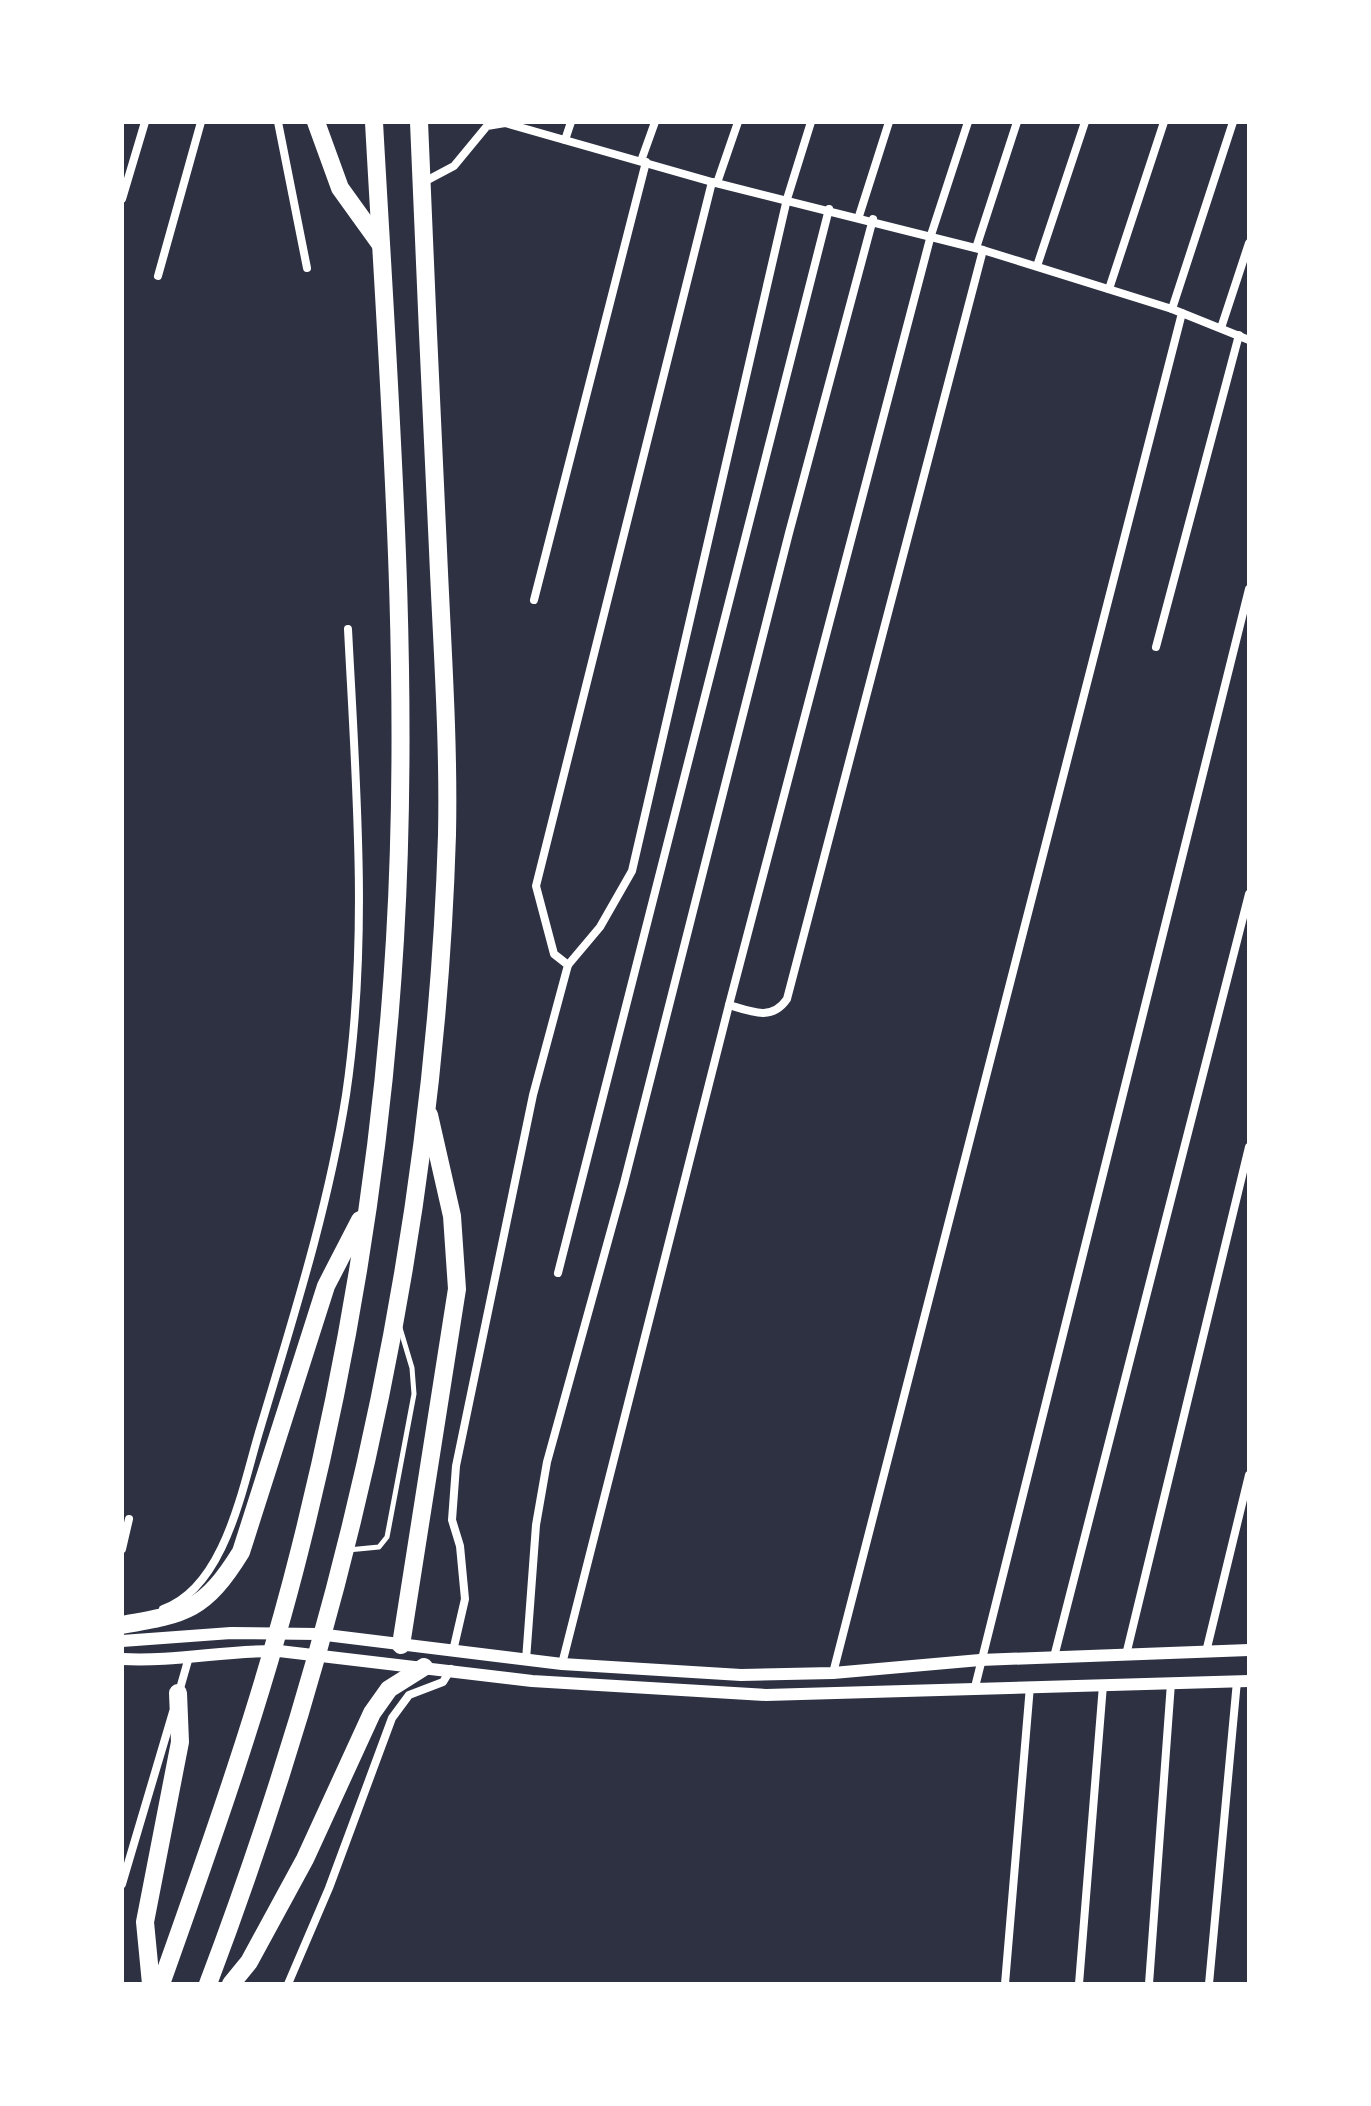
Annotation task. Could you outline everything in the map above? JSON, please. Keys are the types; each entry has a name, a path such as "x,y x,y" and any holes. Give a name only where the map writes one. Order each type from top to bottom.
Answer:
{"highway":[{"path":"316,122 340,188 381,245"},
{"path":"161,1984 252,1718 300,1550 338,1377 381,1093 395,941 401,760 396,547 374,122"},
{"path":"208,1984 258,1852 297,1730 347,1550 397,1316 426,1102 444,904 448,763 419,122"},
{"path":"401,1645 457,1289 452,1216 426,1102"},
{"path":"122,1623 183,1613 206,1600 241,1552 326,1286 365,1210"},
{"path":"231,1984 249,1962 305,1859 372,1713 389,1689 424,1667"},
{"path":"151,1984 145,1922 180,1742 178,1693"}],"street":[{"path":"122,199 145,122"},
{"path":"158,276 201,122"},
{"path":"278,122 307,268"},
{"path":"565,140 571,122"},
{"path":"534,600 655,122"},
{"path":"568,965 554,954 536,886 714,182 738,122"},
{"path":"453,1651 465,1599 462,1559 452,1520 456,1466 533,1095 568,965 600,927 632,871 787,199 811,122"},
{"path":"859,216 889,122"},
{"path":"562,1664 729,1005 931,235 968,122"},
{"path":"729,1005 768,1014 780,1009 787,999 979,249 1017,122"},
{"path":"1037,266 1085,122"},
{"path":"1109,289 1164,122"},
{"path":"1172,309 1233,122"},
{"path":"421,183 454,166 487,126 515,124 714,182 873,219 1037,266 1172,309 1249,340"},
{"path":"558,1273 829,209"},
{"path":"526,1660 536,1525 547,1462 624,1183 781,564 873,219"},
{"path":"1221,328 1249,243"},
{"path":"833,1673 1182,313"},
{"path":"1156,647 1239,335"},
{"path":"975,1687 1249,589"},
{"path":"122,1623 170,1607 186,1596 216,1558 229,1532 321,1221 346,1092 358,962 359,844 348,629"},
{"path":"1054,1657 1249,894"},
{"path":"1126,1655 1249,1147"},
{"path":"1206,1652 1249,1475"},
{"path":"122,1549 129,1519"},
{"path":"122,1641 231,1633 318,1634 562,1664 694,1674 833,1673 980,1660 1249,1650"},
{"path":"122,1659 189,1657 239,1650 316,1654 532,1681 766,1695 822,1696 975,1687 1243,1681 1209,1984"},
{"path":"122,1884 189,1657"},
{"path":"288,1984 329,1888 392,1718 409,1695 443,1682 451,1669"},
{"path":"1149,1984 1171,1683"},
{"path":"1079,1984 1103,1685"},
{"path":"1005,1984 1030,1686"}],"lane":[{"path":"347,1550 379,1547 385,1541 406,1450 414,1380 397,1316"}]}
